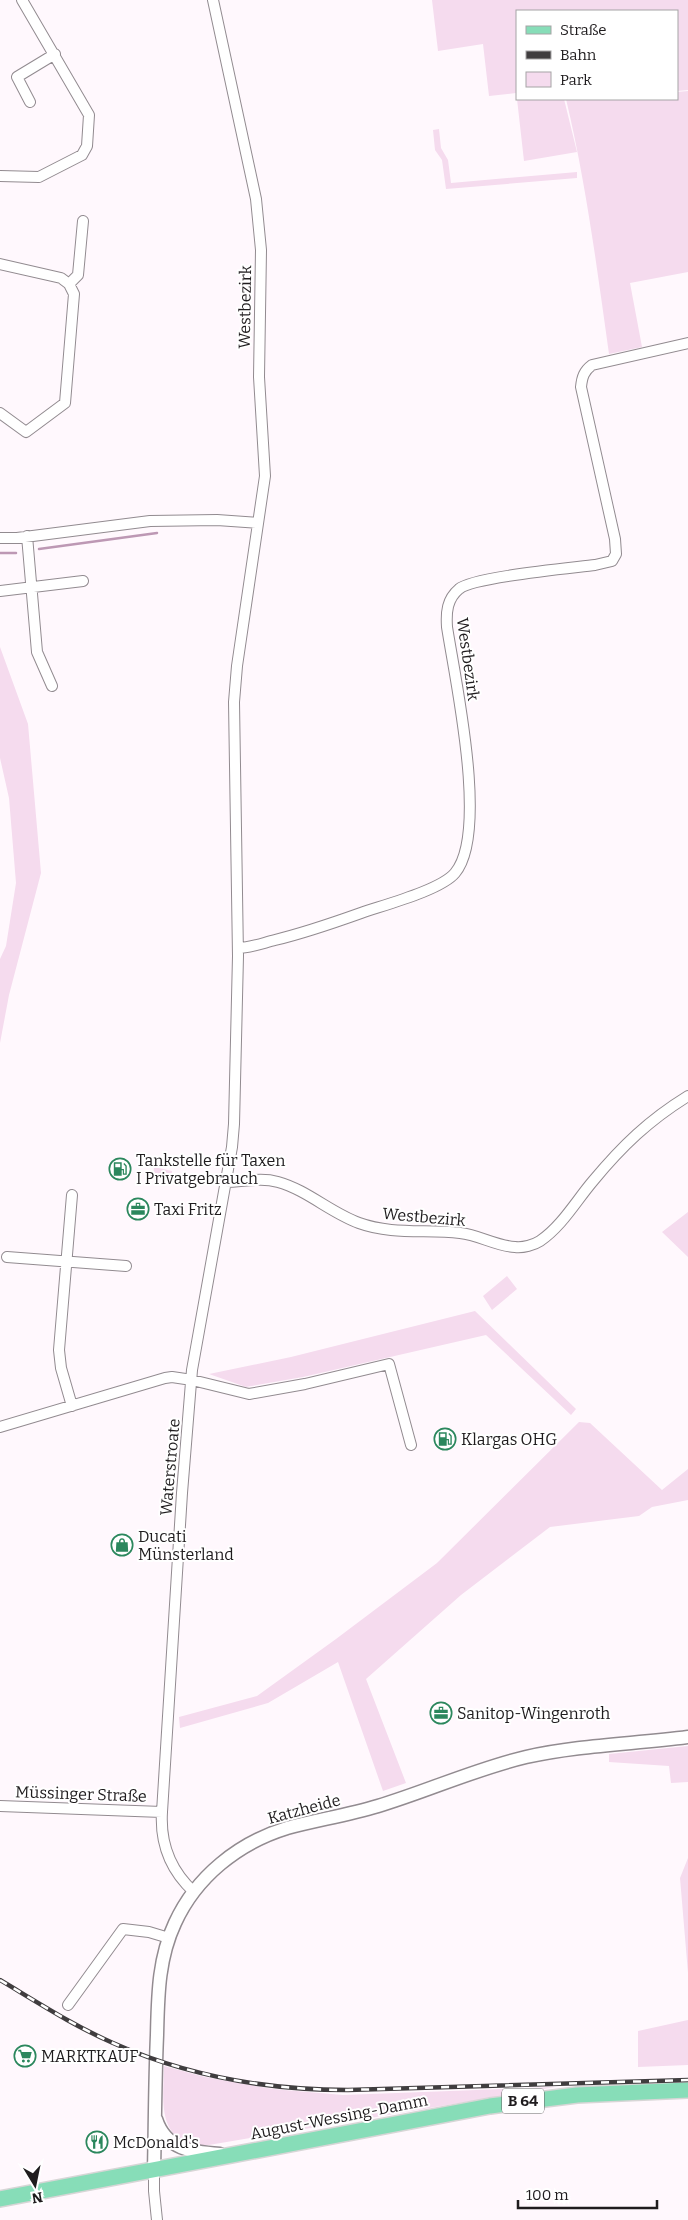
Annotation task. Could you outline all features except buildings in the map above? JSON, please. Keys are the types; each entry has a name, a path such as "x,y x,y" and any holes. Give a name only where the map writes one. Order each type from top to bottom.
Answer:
{"main road":[{"name":"August-Wessing-Damm","path":"0,2199 529,2100 577,2095 688,2090"}],"street":[{"path":"0,176 39,177 82,154 87,146 89,115 22,0"},
{"name":"Westbezirk","path":"192,1380 193,1362 234,1124 238,948 234,702 237,666 265,476 259,377 261,279 259,225 247,153 213,0"},
{"path":"30,102 18,76 55,54"},
{"path":"69,284 78,275 83,221"},
{"path":"0,264 61,278 69,284 74,294 65,403 26,432 0,413"},
{"name":"Westbezirk","path":"238,948 315,929 431,888 454,874 462,863 466,848 470,815 470,786 447,627 446,616 449,601 460,587 483,580 612,561 616,554 615,539 581,387 582,379 586,370 592,365 688,343"},
{"path":"0,538 150,521 217,520 258,523"},
{"path":"27,536 37,652 52,686"},
{"path":"0,591 83,581"},
{"name":"Westbezirk","path":"225,1182 256,1179 281,1182 356,1222 371,1227 405,1232 462,1233 503,1246 516,1248 527,1246 539,1242 555,1229 614,1156 652,1119 688,1096"},
{"path":"72,1195 60,1361 72,1406"},
{"path":"7,1256 126,1266"},
{"path":"0,1427 165,1378 172,1377 192,1380 249,1394 305,1384 388,1364 411,1445"},
{"name":"Waterstroate","path":"192,1380 182,1493 162,1834 170,1862 194,1892"},
{"name":"Katzheide","path":"154,2170 160,1980 169,1938 180,1914 194,1892 210,1873 236,1852 263,1837 288,1828 378,1806 481,1770 526,1757 586,1747 688,1737"},
{"name":"Müssinger Straße","path":"0,1806 162,1812"},
{"path":"68,2005 123,1929 148,1932 169,1938"},
{"path":"155,2117 163,2134 180,2148 191,2151 235,2155"},
{"path":"154,2170 157,2220"},
{"path":"0,2194 30,2194"}],"green space":[{"path":"432,0 688,0 688,90 678,91 678,10 516,10 516,93 489,96 483,44 438,51"},
{"path":"688,91 688,272 630,283 642,347 609,354 585,194 566,100 678,100 678,92"},
{"path":"517,100 564,100 577,152 524,161"},
{"path":"439,129 441,148 448,160 451,183 577,172 577,178 446,189 442,160 435,150 433,130"},
{"path":"0,647 28,724 41,873 9,995 0,1043 0,959 6,946 16,883 9,798 0,758"},
{"path":"154,1167 172,1171 171,1179 153,1178"},
{"path":"688,1212 688,1257 662,1232"},
{"path":"507,1276 517,1289 492,1310 483,1296"},
{"path":"475,1311 576,1409 571,1415 486,1335 303,1377 246,1387 209,1374 291,1357"},
{"path":"579,1422 590,1423 662,1490 688,1469 688,1500 652,1507 639,1516 550,1527 461,1595 366,1679 406,1783 383,1791 338,1662 268,1703 180,1728 179,1717 257,1696 437,1563"},
{"path":"688,1746 688,1782 671,1783 669,1766 609,1762 609,1754"},
{"path":"688,1858 688,1973 680,1878"},
{"path":"688,2020 688,2065 638,2067 638,2031"},
{"path":"164,2066 205,2077 273,2089 343,2095 555,2087 203,2146 184,2141 169,2128 163,2097"}],"waterway":[{"path":"39,549 157,533"},
{"path":"0,553 16,553"}],"railway":[{"path":"0,1980 84,2029 113,2043 170,2064 228,2079 258,2084 348,2090 688,2080"}],"place":[{"name":"Tankstelle für Taxen I Privatgebrauch","path":"120,1169"},
{"name":"Taxi Fritz","path":"138,1209"},
{"name":"Klargas OHG","path":"445,1439"},
{"name":"Ducati Münsterland","path":"122,1545"},
{"name":"Sanitop-Wingenroth","path":"441,1713"},
{"name":"MARKTKAUF","path":"25,2056"},
{"name":"McDonald's","path":"97,2142"}]}
